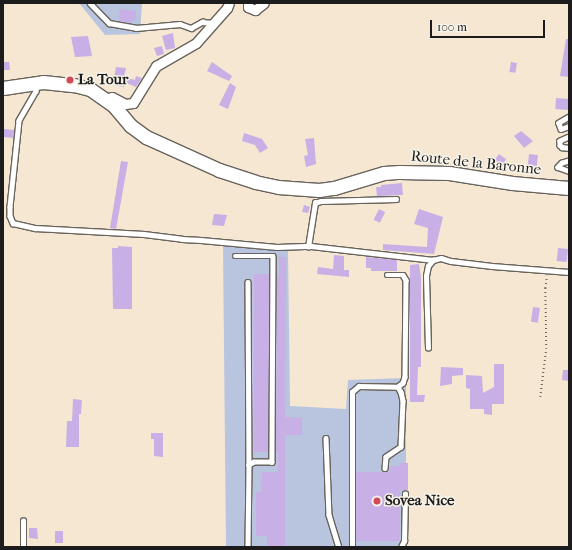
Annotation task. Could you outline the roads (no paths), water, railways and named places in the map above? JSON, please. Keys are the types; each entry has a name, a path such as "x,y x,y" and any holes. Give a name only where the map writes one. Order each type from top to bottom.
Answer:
{"main road":[{"name":"Route de la Baronne","path":"3,88 56,82 90,89 106,99 131,126 146,137 226,172 278,186 319,190 334,188 384,173 400,172 448,174 512,183 569,188"}],"street":[{"path":"106,99 112,97 125,104 133,103 156,66 196,43 227,8 229,3"},
{"path":"248,3 248,7 255,10 264,3"}],"lane":[{"path":"90,3 109,23 136,28 180,24 191,28 202,22 214,23"},
{"path":"37,83 36,91 19,121 10,207 10,216 13,223 35,228 144,234 256,246 308,247 433,260 441,258 451,261 492,266 569,272"},
{"path":"569,117 559,123 561,129 569,126"},
{"path":"569,137 560,141 560,145 562,147 569,148"},
{"path":"569,160 558,165 558,168 569,171"},
{"path":"308,247 315,203 321,201 396,199"},
{"path":"235,256 273,256 272,462 254,462 249,465"},
{"path":"428,348 426,276 428,266 433,260"},
{"path":"352,547 352,392 359,386 398,387 403,383 405,377 406,280 403,275 387,275"},
{"path":"248,282 248,547"},
{"path":"385,468 386,457 401,447 403,438 403,401 398,387"},
{"path":"326,438 329,516 339,547"},
{"path":"400,547 404,541 405,494"},
{"path":"23,521 23,547"}],"place":[{"name":"La Tour","path":"70,80"},
{"name":"Sovea Nice","path":"377,501"}]}
